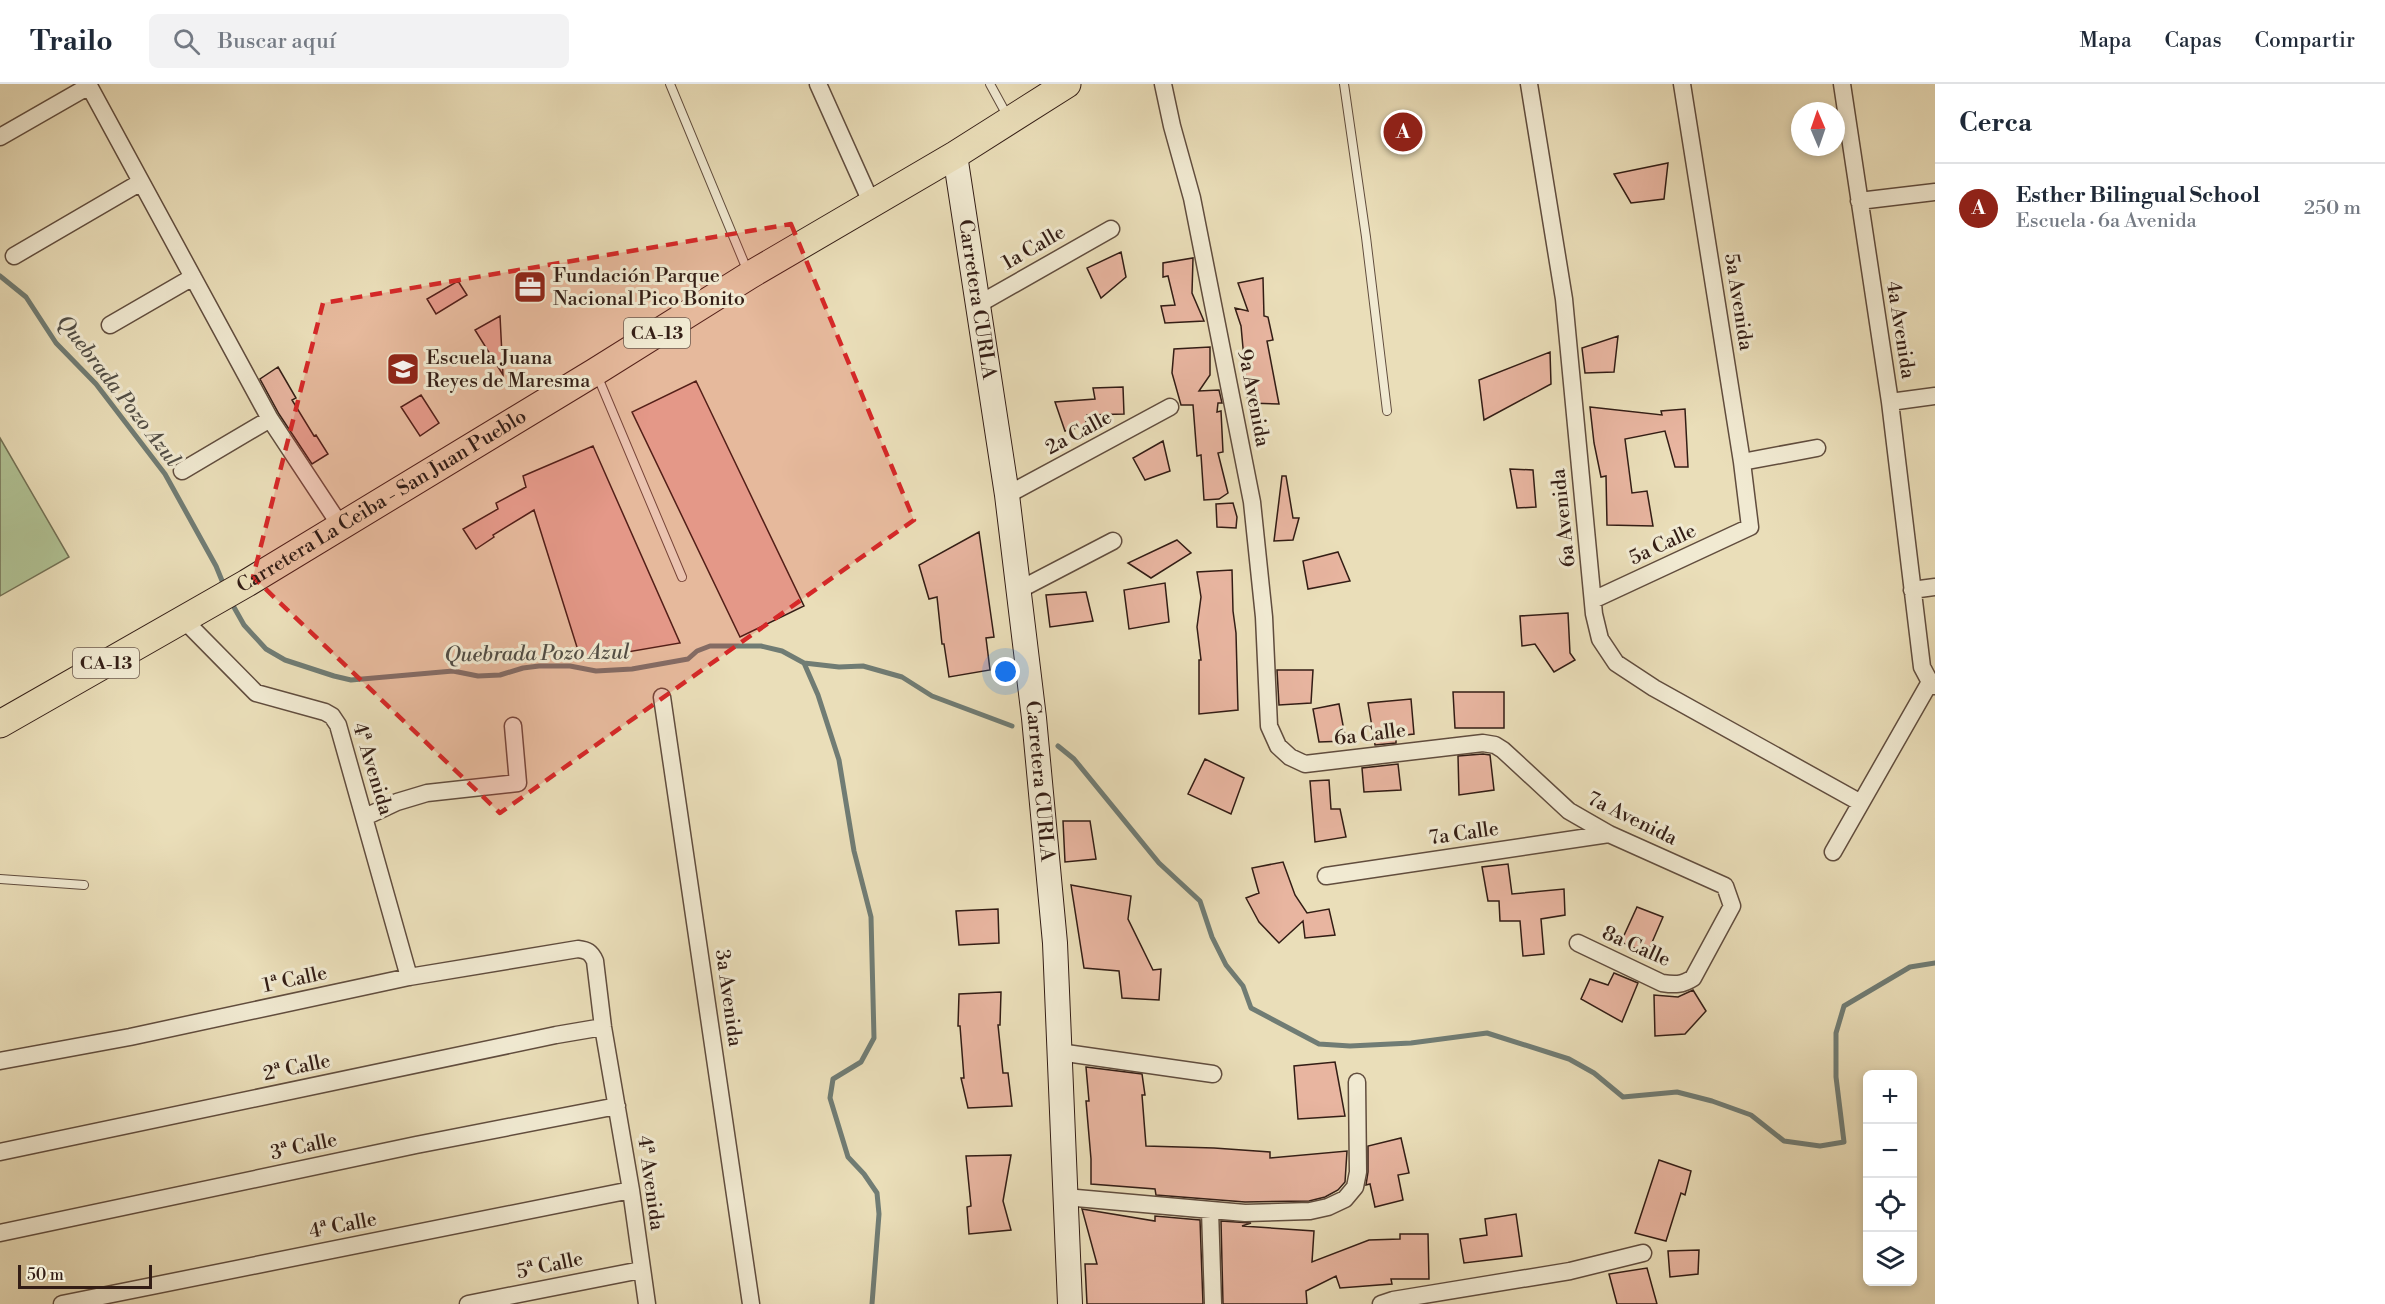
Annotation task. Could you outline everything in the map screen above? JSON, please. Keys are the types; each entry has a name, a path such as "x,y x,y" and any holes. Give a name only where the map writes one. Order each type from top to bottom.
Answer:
{"main road":[{"name":"Carretera La Ceiba - San Juan Pueblo","path":"0,724 247,583 1067,84"},
{"name":"Carretera CURLA","path":"955,154 1007,495 1034,718 1054,932 1070,1304"}],"street":[{"path":"818,84 871,202"},
{"name":"9a Avenida","path":"1163,84 1192,198 1252,502 1264,616 1269,726"},
{"name":"6a Avenida","path":"1529,84 1564,299 1593,600 1600,639 1616,663 1654,688 1861,803"},
{"name":"5a Avenida","path":"1682,84 1742,462 1750,527"},
{"name":"4a Avenida","path":"1842,84 1890,402 1922,667 1933,684"},
{"path":"0,137 89,85 270,419 340,525"},
{"path":"14,256 141,182"},
{"path":"1859,201 1935,192"},
{"name":"1a Calle","path":"979,304 1111,229"},
{"path":"110,325 193,278"},
{"path":"1890,402 1935,396"},
{"name":"2a Calle","path":"1007,495 1170,407"},
{"path":"182,471 270,419"},
{"path":"1742,462 1817,448"},
{"name":"5a Calle","path":"1593,600 1750,527"},
{"path":"1019,590 1113,542"},
{"path":"1912,590 1935,587"},
{"name":"4ª Avenida","path":"183,619 256,693 332,716 338,725 409,977"},
{"path":"1833,852 1933,684"},
{"name":"3a Avenida","path":"662,697 751,1304"},
{"path":"365,817 397,802 427,793 518,783 513,726"},
{"name":"6a Calle","path":"1269,726 1278,746 1290,757 1305,764 1483,743 1495,745"},
{"name":"7a Avenida","path":"1495,745 1569,811 1609,834 1725,886 1730,896"},
{"name":"7a Calle","path":"1326,876 1609,834"},
{"name":"8a Calle","path":"1578,944 1662,983 1674,985 1685,983 1693,978 1732,906 1730,896"},
{"name":"1ª Calle","path":"0,1062 130,1037 409,977 578,949 592,954 595,961"},
{"name":"4ª Avenida","path":"595,961 603,1027 631,1190 646,1304"},
{"name":"2ª Calle","path":"0,1152 603,1027"},
{"path":"1059,1052 1213,1074"},
{"path":"1065,1197 1245,1214 1310,1211 1328,1207 1345,1199 1355,1187 1358,1172 1357,1082"},
{"name":"3ª Calle","path":"0,1233 416,1145 617,1106"},
{"name":"4ª Calle","path":"62,1304 631,1190"},
{"path":"1210,1210 1213,1303"},
{"path":"1381,1304 1393,1300 1570,1271 1643,1253"},
{"name":"5ª Calle","path":"468,1304 641,1270"}],"lane":[{"path":"670,84 750,275"},
{"path":"990,84 1010,120"},
{"path":"1344,84 1366,237 1387,411"},
{"path":"596,372 681,577"},
{"path":"0,879 84,885"}],"highlighted area":[{"path":"791,224 914,520 500,813 253,577 323,303"}],"green space":[{"path":"0,438 69,557 0,596"}],"building":[{"path":"1668,163 1664,199 1631,203 1614,174"},
{"path":"1121,252 1126,277 1101,298 1087,268"},
{"path":"1193,258 1192,293 1204,321 1165,323 1161,306 1175,305 1168,276 1163,277 1163,263"},
{"path":"1263,278 1264,316 1268,317 1273,340 1267,341 1279,404 1248,403 1241,326 1235,308 1248,311 1238,283"},
{"path":"458,281 467,295 436,314 427,299"},
{"path":"500,316 503,375 475,330"},
{"path":"1618,336 1614,372 1585,373 1582,348"},
{"path":"1210,347 1210,375 1199,391 1219,390 1222,403 1218,403 1217,412 1221,411 1223,452 1218,453 1228,493 1219,499 1204,500 1201,455 1197,456 1193,405 1181,405 1172,373 1174,349"},
{"path":"1550,352 1551,384 1484,420 1479,380"},
{"path":"278,367 296,398 292,400 328,454 312,464 279,414 260,379"},
{"path":"696,381 804,606 740,637 632,412"},
{"path":"1123,387 1124,414 1087,415 1085,426 1065,431 1055,402 1095,399 1093,388"},
{"path":"421,395 439,423 420,436 401,407"},
{"path":"1590,407 1662,415 1661,411 1685,409 1688,467 1675,467 1665,431 1625,439 1632,493 1647,491 1653,526 1607,525 1606,476 1601,477"},
{"path":"1163,441 1170,471 1145,480 1133,458"},
{"path":"593,446 680,643 581,660 534,510 493,535 494,537 476,549 463,529 498,509 496,503 526,487 523,476"},
{"path":"1510,469 1533,470 1536,507 1517,508"},
{"path":"1282,476 1286,476 1293,518 1299,518 1293,540 1274,541"},
{"path":"1233,503 1237,517 1236,528 1217,527 1216,504"},
{"path":"979,532 994,637 986,638 990,670 949,677 944,644 942,644 937,597 929,599 919,565"},
{"path":"1177,540 1191,553 1151,578 1128,563"},
{"path":"1338,552 1350,581 1308,589 1303,561"},
{"path":"1232,570 1238,710 1199,714 1199,660 1201,660 1197,627 1201,597 1197,572"},
{"path":"1165,583 1169,622 1129,629 1124,590"},
{"path":"1086,592 1093,621 1050,627 1046,595"},
{"path":"1568,613 1570,653 1575,660 1554,672 1535,644 1522,646 1520,616"},
{"path":"1277,670 1313,670 1311,703 1279,705"},
{"path":"1453,692 1504,692 1504,728 1455,728"},
{"path":"1411,699 1414,734 1396,736 1396,743 1375,745 1368,703"},
{"path":"1339,704 1346,741 1319,742 1313,709"},
{"path":"1490,755 1494,790 1459,795 1458,756"},
{"path":"1205,759 1244,778 1231,814 1188,794"},
{"path":"1398,764 1401,790 1364,792 1362,768"},
{"path":"1329,780 1331,809 1340,809 1346,837 1315,842 1310,781"},
{"path":"1063,821 1090,821 1096,859 1065,862"},
{"path":"1283,862 1295,895 1307,913 1329,909 1335,935 1305,938 1303,921 1279,943 1259,922 1246,898 1259,893 1252,868"},
{"path":"1508,864 1512,894 1564,889 1565,915 1541,919 1544,954 1523,956 1520,921 1500,921 1499,901 1488,901 1482,867"},
{"path":"1071,885 1131,896 1128,919 1153,970 1161,969 1159,1000 1122,998 1119,971 1084,968"},
{"path":"1637,907 1663,917 1647,954 1621,942"},
{"path":"998,909 999,943 959,945 956,911"},
{"path":"1614,973 1638,983 1622,1022 1581,999 1590,979 1608,985"},
{"path":"1693,990 1706,1011 1685,1034 1655,1036 1654,995 1678,997"},
{"path":"1001,992 1000,1025 998,1025 1003,1073 1008,1073 1012,1106 968,1108 961,1078 964,1078 960,1026 958,1026 959,994"},
{"path":"1335,1062 1345,1116 1298,1119 1294,1066"},
{"path":"1086,1067 1142,1074 1145,1095 1142,1095 1146,1146 1270,1152 1270,1158 1347,1151 1345,1182 1338,1190 1325,1197 1309,1201 1245,1202 1156,1195 1155,1189 1091,1184"},
{"path":"1401,1138 1409,1173 1398,1175 1403,1200 1375,1207 1370,1184 1366,1185 1368,1146"},
{"path":"1011,1155 1003,1201 1011,1230 969,1234 967,1207 971,1206 966,1156"},
{"path":"1659,1160 1691,1171 1685,1195 1681,1193 1666,1241 1635,1233"},
{"path":"1082,1209 1155,1221 1155,1216 1200,1220 1203,1304 1087,1304 1085,1264 1097,1264"},
{"path":"1516,1214 1522,1256 1464,1263 1460,1239 1487,1235 1485,1219"},
{"path":"1221,1221 1251,1223 1242,1226 1314,1231 1312,1262 1369,1240 1400,1239 1400,1234 1428,1234 1429,1279 1391,1279 1392,1284 1340,1288 1336,1276 1306,1291 1307,1304 1223,1304"},
{"path":"1699,1250 1698,1274 1670,1277 1668,1251"},
{"path":"1647,1268 1657,1304 1617,1304 1609,1274"}],"waterway":[{"name":"Quebrada Pozo Azul","path":"0,276 26,297 56,343 96,384 165,474 216,566 225,588"},
{"name":"Quebrada Pozo Azul","path":"231,602 244,625 266,649 285,660 351,680 453,671 478,676 500,675 539,666 570,666 596,671 632,669 688,659 697,651 710,646 761,646 782,651 804,663 818,695 839,760 854,851 871,917 874,1038 861,1062 833,1079 830,1098 848,1157 877,1193 879,1214 872,1304"},
{"path":"804,663 839,667 863,666 902,677 932,696 1012,726"},
{"path":"1058,746 1074,759 1159,863 1200,901 1212,937 1226,965 1243,986 1251,1008 1319,1044 1350,1046 1411,1043 1487,1033 1569,1059 1594,1073 1623,1097 1677,1092 1751,1115 1784,1141 1820,1146 1844,1142 1836,1077 1836,1033 1844,1006 1910,967 1935,963"}],"place":[{"name":"Esther Bilingual School","path":"1403,132"},
{"name":"Fundación Parque Nacional Pico Bonito","path":"530,287"},
{"name":"Escuela Juana Reyes de Maresma","path":"403,369"}]}
